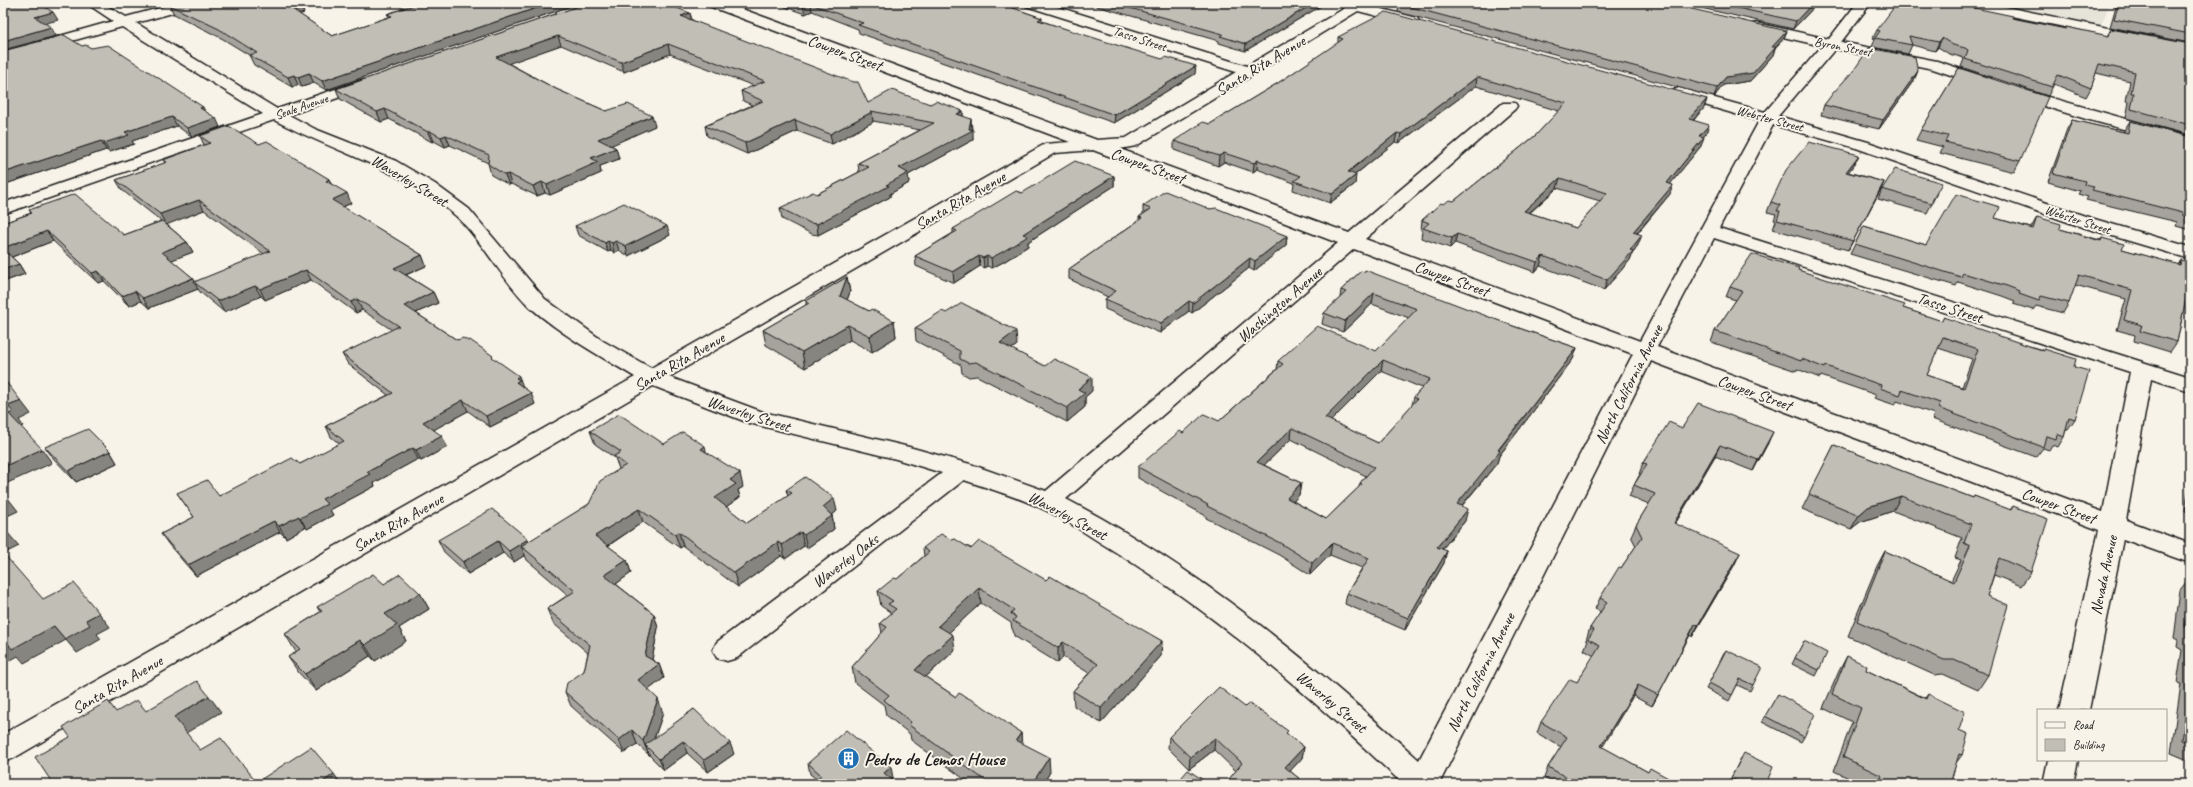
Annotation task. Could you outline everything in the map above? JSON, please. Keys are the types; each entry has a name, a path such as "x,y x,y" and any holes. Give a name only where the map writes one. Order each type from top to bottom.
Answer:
{"street":[{"name":"Waverley Street","path":"93,3 276,114 310,132 390,165 429,188 463,214 538,303 596,345 651,377 669,386 757,418 863,442 962,470 1059,506 1157,565 1217,607 1331,698 1423,784"},
{"path":"3,56 193,3"},
{"name":"Cowper Street","path":"714,3 2190,554"},
{"name":"Tasso Street","path":"1031,3 1250,72"},
{"name":"North California Avenue","path":"1423,784 1645,350 1710,231 1769,118 1832,44 1864,3"},
{"path":"1968,3 2190,49"},
{"path":"1354,4 1428,26"},
{"name":"Santa Rita Avenue","path":"3,749 1050,148 1130,143 1250,72 1354,4"},
{"name":"Byron Street","path":"1746,24 1832,44 1937,65 2092,116 2190,142"},
{"name":"Seale Avenue","path":"3,209 384,77"},
{"name":"Webster Street","path":"1664,89 1862,145 2035,205 2190,253"},
{"name":"Washington Avenue","path":"1048,502 1509,106"},
{"name":"Tasso Street","path":"1710,231 2190,384"},
{"name":"Nevada Avenue","path":"2074,709 2113,525 2142,368"},
{"name":"Waverley Oaks","path":"727,650 962,470"},
{"path":"2058,784 2063,761"}],"shaded area":[{"path":"1981,3 2110,3 2100,28"}],"building":[{"path":"3,3 38,3 53,12 35,17 51,27 3,41"},
{"path":"177,3 298,3 300,4 289,7 332,36 392,16 387,14 414,5 409,3 551,3 322,81 309,73 298,77 294,75 288,77 249,55 257,53 219,29 169,5"},
{"path":"588,3 664,3 690,13 681,16 853,82 858,82 868,103 892,90 930,104 936,101 963,111 957,114 971,119 969,129 973,130 899,168 908,173 886,185 889,186 817,224 810,223 780,208 813,192 817,194 869,167 858,163 934,123 871,111 872,112 830,134 795,120 745,143 705,126 763,101 741,91 765,81 668,44 621,62 558,36 496,57 556,89 606,111 628,104 652,116 598,139 616,148 591,158 598,162 547,185 542,182 533,186 508,174 505,175 488,164 489,155 446,135 441,137 430,131 428,132 385,109 377,112 336,89"},
{"path":"794,3 999,3 1042,18 1038,20 1162,59 1166,57 1196,66 1115,115 858,25 863,23 811,4 803,6"},
{"path":"1112,3 1314,3 1246,44 1220,36 1223,34"},
{"path":"1666,3 1787,31 1772,47 1776,47 1753,73 1726,77 1717,88 1399,4"},
{"path":"1715,3 1813,3 1796,21"},
{"path":"1897,3 1949,3 2066,29 2066,27 2109,36 2111,29 2190,44 2190,125 2131,109 2134,93 2131,93 2135,72 2099,64 2091,88 2058,75 2052,87 1965,59 1968,50 1953,45 1942,38 1939,42 1909,36 1912,45 1875,38 1880,31 1877,30"},
{"path":"2119,3 2190,3 2190,34 2114,19"},
{"path":"1386,12 1707,99 1689,119 1709,125 1699,136 1704,137 1667,183 1673,185 1633,232 1642,235 1630,250 1633,251 1607,280 1543,256 1537,262 1457,234 1452,238 1423,228 1429,223 1422,220 1441,203 1444,204 1449,200 1454,201 1536,135 1566,103 1477,77 1401,134 1397,133 1348,172 1356,175 1332,194 1294,181 1301,176 1258,160 1254,163 1224,153 1219,156 1174,141 1203,122 1210,124 1278,83 1343,39 1338,37","holes":["1560,178 1607,193 1576,228 1524,211"]},
{"path":"64,35 82,46 86,45 91,48 108,45 203,107 200,108 216,118 187,128 172,117 125,132 129,135 104,143 101,141 3,173 3,51"},
{"path":"1869,48 1915,57 1918,71 1883,120 1824,105 1854,70"},
{"path":"1959,68 2048,97 2020,161 1945,142 1948,136 1921,130"},
{"path":"2072,120 2128,133 2130,121 2190,137 2190,218 2183,216 2183,213 2092,190 2094,187 2084,185 2085,181 2053,173"},
{"path":"229,126 259,144 267,141 329,179 326,181 347,193 332,200 422,255 394,268 433,292 405,306 457,340 463,338 468,341 470,340 519,376 516,378 520,380 516,382 531,393 486,416 463,400 423,422 442,436 416,450 413,448 367,472 370,474 322,499 327,504 300,518 299,516 279,526 274,521 188,565 161,534 194,517 177,493 207,480 219,496 292,458 300,464 344,441 326,426 393,393 342,354 399,326 357,299 351,302 306,270 260,289 255,286 218,301 194,282 270,251 199,200 160,214 116,180 167,162 163,160 210,143 200,136"},
{"path":"1809,142 1859,155 1846,172 1884,182 1853,241 1777,220 1780,211 1777,211 1780,205 1771,202 1786,170"},
{"path":"1075,161 1114,176 1023,234 1028,236 991,258 987,256 983,258 979,256 953,272 915,256 957,231 953,229 1016,191 1022,193"},
{"path":"1895,169 1942,183 1931,203 1882,189"},
{"path":"1165,191 1210,209 1216,208 1287,236 1255,261 1250,258 1193,303 1189,301 1161,323 1105,299 1116,291 1069,269 1142,218 1139,217 1151,209 1143,206"},
{"path":"75,194 124,235 162,221 187,242 162,252 193,278 143,298 135,291 122,296 98,271 92,273 47,231 3,248 3,223 32,213 29,210"},
{"path":"1956,194 2000,207 1995,218 2033,229 2037,217 2061,224 2060,229 2101,241 2102,238 2124,244 2122,249 2180,265 2181,260 2190,262 2190,294 2187,293 2177,342 2140,331 2142,325 2124,320 2132,290 2079,275 2069,303 2041,296 2039,301 2019,294 2020,291 2007,286 1963,273 1961,277 1855,244 1864,226 1926,245"},
{"path":"624,203 667,226 626,246 616,241 612,243 608,241 605,243 575,226"},
{"path":"3,249 19,264 3,270"},
{"path":"1752,254 1799,268 1798,270 1905,305 1903,308 1942,321 1943,317 2044,351 2044,349 2076,359 2074,367 2089,371 2075,419 2069,417 2064,437 2057,434 2056,439 2046,436 2043,447 1938,408 1940,403 1902,390 1900,395 1880,388 1881,385 1826,366 1825,368 1802,359 1801,361 1715,331 1742,291 1730,287","holes":["1943,337 1978,349 1964,388 1927,375"]},
{"path":"1365,270 1513,326 1577,348 1498,450 1500,451 1457,504 1468,509 1437,547 1447,551 1408,618 1347,593 1369,558 1332,543 1312,563 1280,543 1207,506 1208,505 1138,467 1180,431 1183,433 1204,414 1219,421 1283,364 1278,361 1317,326 1376,351 1417,309 1374,293 1345,321 1324,313 1346,292 1341,290 1361,271 1364,272","holes":["1383,360 1430,379 1414,397 1417,399 1378,443 1325,418","1292,428 1374,467 1360,483 1362,484 1326,519 1287,498 1301,483 1257,462"]},
{"path":"847,277 840,296 869,311 871,309 894,321 870,336 848,325 802,352 763,330 809,303 806,301"},
{"path":"962,303 1016,331 1000,343 1045,366 1054,359 1092,377 1078,389 1085,393 1067,408 976,362 968,363 960,359 960,351 915,328 942,311 946,313"},
{"path":"3,378 21,401 8,406 13,412 9,414 42,449 3,467"},
{"path":"1698,403 1773,432 1758,460 1720,445 1674,523 1740,553 1698,625 1695,624 1658,695 1638,685 1601,746 1648,772 1650,768 1679,784 1578,784 1548,767 1567,737 1541,722 1570,679 1577,682 1600,645 1588,639 1594,630 1590,628 1607,602 1600,598 1619,567 1621,568 1642,537 1636,525 1655,494 1634,485 1647,464 1643,463 1669,422 1682,428"},
{"path":"619,414 664,444 683,432 705,446 701,449 740,473 730,480 736,484 715,498 747,523 792,493 786,490 805,477 834,498 823,507 832,516 804,535 801,532 782,545 778,542 734,573 679,532 675,534 639,509 595,536 627,560 604,575 654,614 645,656 659,664 638,680 658,699 643,741 632,730 619,740 565,692 567,683 584,671 590,645 547,609 575,591 521,546 589,504 600,481 626,465 614,456 621,452 590,431"},
{"path":"88,429 110,451 68,471 45,447"},
{"path":"1834,445 1973,498 1974,496 2011,510 2013,506 2048,519 2031,572 1999,558 1987,596 2008,605 1988,675 1954,660 1944,660 1857,621 1885,551 1954,582 1970,546 1964,543 1971,524 1901,496 1868,507 1859,515 1809,494"},
{"path":"3,492 7,497 3,499"},
{"path":"492,509 528,539 509,551 498,541 463,562 438,540"},
{"path":"3,526 7,532 3,534"},
{"path":"941,534 952,540 955,539 971,549 979,541 1046,580 1050,576 1162,641 1101,708 1073,691 1098,664 1063,642 1058,648 1013,621 1016,617 1011,614 1014,610 979,588 938,626 953,635 915,670 956,697 959,693 981,705 1021,733 1016,740 1049,757 1032,784 990,784 909,725 911,722 884,700 889,695 852,667 887,627 880,623 896,609 888,604 893,601 878,591 894,578 897,579 929,552 923,548"},
{"path":"3,553 43,599 74,583 99,613 86,620 90,625 65,639 54,626 12,649 7,642 3,644"},
{"path":"373,574 384,584 400,574 420,593 385,614 397,625 365,645 360,640 305,674 288,657 300,649 285,634 322,611 317,607"},
{"path":"2190,578 2190,636 2188,635 2188,628 2185,627"},
{"path":"1804,641 1827,653 1819,670 1795,658"},
{"path":"1726,650 1762,667 1753,685 1740,679 1732,695 1709,683"},
{"path":"1847,656 1867,666 1866,670 1926,699 1928,694 1965,712 1959,730 1968,734 1962,755 1959,754 1950,784 1879,784 1882,776 1843,757 1861,708 1832,694"},
{"path":"2190,658 2190,671 2188,670"},
{"path":"197,681 209,696 174,717 200,750 221,738 257,782 311,747 334,774 320,784 53,784 35,757 70,737 63,727 108,701 116,712 137,700 146,711"},
{"path":"1219,687 1245,707 1249,703 1288,731 1286,733 1304,747 1285,767 1301,780 1298,784 1225,784 1242,763 1215,738 1190,757 1169,737"},
{"path":"2190,689 2190,743 2182,740"},
{"path":"1778,694 1815,714 1804,737 1765,716"},
{"path":"694,709 730,743 704,760 683,741 659,759 645,745"},
{"name":"Pedro de Lemos House","path":"846,730 891,767 884,773 897,784 811,784 821,775 808,763"},
{"path":"1744,753 1773,767 1766,784 1743,784 1731,778"},
{"path":"1188,770 1209,784 1176,784"},
{"path":"1138,780 1145,784 1135,784"}],"place":[{"name":"Pedro de Lemos House","path":"849,758"}]}
